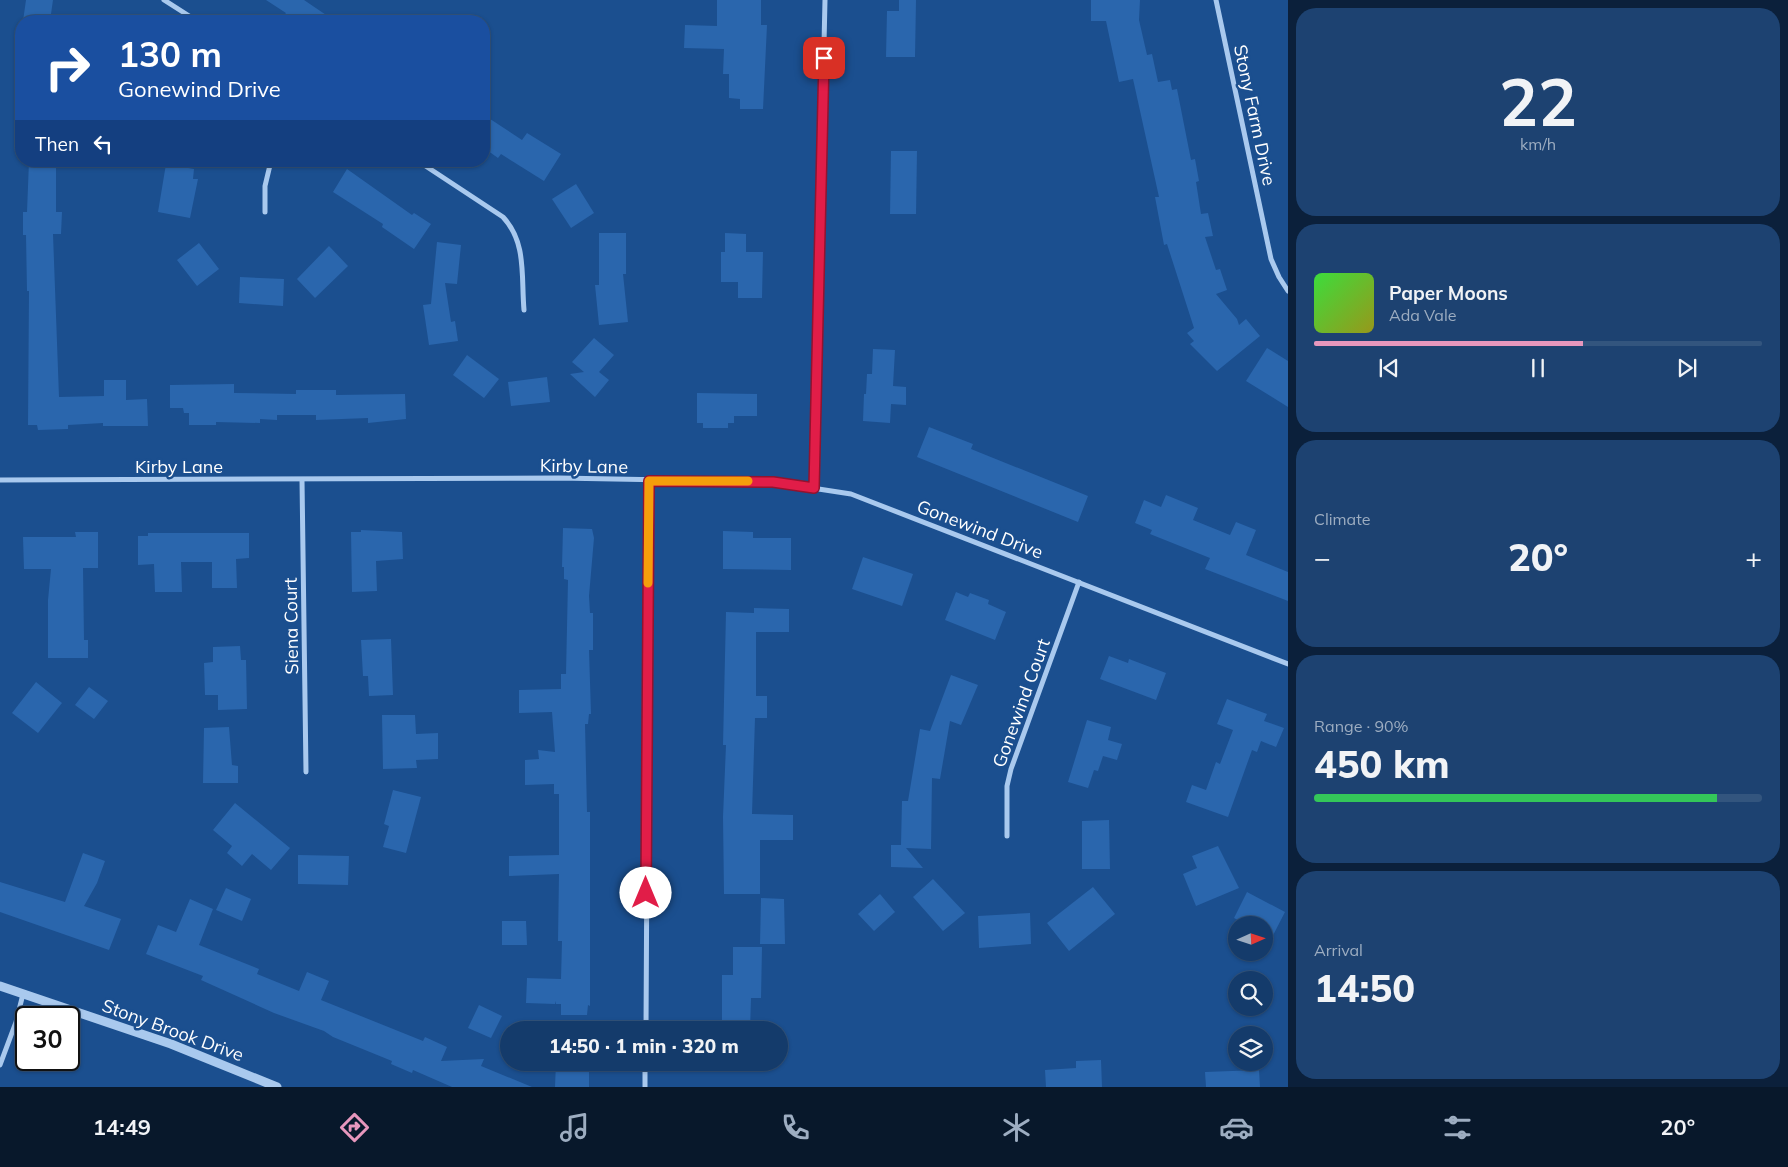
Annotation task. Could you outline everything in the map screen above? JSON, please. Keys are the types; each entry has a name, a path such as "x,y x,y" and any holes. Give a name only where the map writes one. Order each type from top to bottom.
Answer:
{"street":[{"path":"164,0 187,15"},
{"path":"814,488 825,0"},
{"name":"Stony Farm Drive","path":"1216,0 1272,259 1278,277 1288,291"},
{"path":"264,212 265,186 270,167"},
{"path":"427,167 503,217 512,227 518,238 521,256 524,310"},
{"name":"Kirby Lane","path":"0,480 559,478 649,481 646,1021"},
{"name":"Siena Court","path":"302,480 306,772"},
{"name":"Gonewind Drive","path":"649,481 773,482 851,494 1288,664"},
{"name":"Gonewind Court","path":"1007,836 1007,786 1011,769 1079,582"},
{"name":"Stony Brook Drive","path":"0,986 171,1044 276,1087"},
{"path":"0,1065 16,1022 23,994"},
{"path":"645,1071 645,1087"}],"building":[{"path":"26,0 53,0 51,15 24,15"},
{"path":"266,0 304,0 326,15 284,15 286,13"},
{"path":"717,0 761,0 761,25 767,25 763,109 740,109 740,99 729,98 729,74 723,74 724,49 684,48 685,25 717,26"},
{"path":"899,0 916,0 915,57 886,57 887,11 899,11"},
{"path":"1091,0 1140,0 1139,20 1147,55 1152,54 1158,82 1170,80 1172,90 1177,89 1191,160 1195,159 1199,181 1196,182 1201,214 1208,213 1213,236 1205,237 1216,270 1220,269 1227,290 1216,294 1237,319 1239,325 1246,319 1260,336 1217,371 1190,344 1194,341 1187,333 1194,328 1167,244 1164,245 1155,197 1159,197 1133,79 1119,82 1106,21 1091,21"},
{"path":"490,119 522,140 527,133 561,154 544,181 501,154 498,158 490,152"},
{"path":"891,151 917,151 916,214 890,214"},
{"path":"29,167 56,167 56,212 62,212 61,234 53,234 59,397 104,396 104,380 126,380 126,400 147,399 148,426 103,426 103,423 68,425 68,429 38,430 37,425 28,425 29,291 27,291 26,235 23,235 23,212 27,212"},
{"path":"166,167 194,169 193,179 198,179 190,218 158,212"},
{"path":"347,169 412,215 414,213 431,224 414,249 382,227 383,224 333,192"},
{"path":"576,184 594,213 571,228 552,199"},
{"path":"599,233 626,233 626,274 623,274 628,322 599,325 595,285 599,285"},
{"path":"725,233 746,234 746,252 763,252 762,298 738,298 738,282 721,282 721,252 725,252"},
{"path":"437,242 461,245 457,284 445,283 451,322 455,321 458,341 429,345 423,305 431,304"},
{"path":"199,243 219,269 197,286 177,260"},
{"path":"329,246 348,266 315,298 297,279"},
{"path":"240,277 284,279 283,306 239,303"},
{"path":"594,338 614,355 599,372 609,380 595,397 570,374 584,372 572,362"},
{"path":"1267,348 1288,361 1288,407 1246,381"},
{"path":"873,349 895,350 893,386 906,387 906,405 891,404 890,423 863,421 864,394 866,394 867,374 872,374"},
{"path":"467,355 499,379 484,398 453,375"},
{"path":"547,377 550,402 511,406 508,382"},
{"path":"234,384 234,393 296,394 296,390 336,390 336,395 405,394 406,419 368,423 368,418 316,420 316,415 277,415 277,420 260,419 260,423 216,422 216,425 189,425 189,413 184,413 183,408 170,408 170,385"},
{"path":"697,393 757,394 757,416 734,416 734,423 728,423 728,428 703,428 703,423 697,423"},
{"path":"929,427 973,444 971,449 1088,496 1078,522 917,457"},
{"path":"1166,495 1198,508 1193,520 1230,535 1236,522 1256,530 1246,555 1288,572 1288,601 1205,569 1210,558 1150,534 1152,530 1135,523 1144,500 1161,507"},
{"path":"563,528 592,529 594,538 589,596 590,613 593,613 593,650 589,650 591,714 589,714 588,724 585,724 587,812 590,812 590,1006 588,1005 587,1015 561,1015 561,1004 556,1004 556,1001 555,1004 526,1003 527,978 561,979 562,941 558,941 559,874 509,876 509,856 559,855 559,794 554,794 554,784 525,785 525,760 539,759 538,750 555,752 552,712 519,713 519,690 561,689 561,674 566,674 568,580 564,579 564,567 562,567"},
{"path":"361,530 402,532 403,559 376,561 377,591 352,592 351,532 361,532"},
{"path":"723,531 753,532 753,538 791,538 791,570 723,569"},
{"path":"75,532 98,532 98,568 83,568 84,640 88,640 88,658 48,658 48,600 51,569 24,569 23,537 76,537"},
{"path":"148,533 249,533 249,558 236,559 237,588 212,588 212,562 181,562 182,592 155,592 154,564 138,565 138,536 148,536"},
{"path":"863,557 913,574 902,606 852,589"},
{"path":"956,592 968,597 970,593 989,600 988,604 1006,612 995,640 945,620"},
{"path":"754,608 789,609 789,632 756,632 756,696 767,696 767,718 755,718 752,814 793,815 793,840 760,840 760,894 724,894 723,817 726,745 723,745 726,612 754,613"},
{"path":"391,639 393,695 369,696 368,676 363,676 361,640"},
{"path":"240,646 241,660 246,660 247,709 218,710 218,695 205,695 204,663 213,662 213,647"},
{"path":"1109,656 1128,663 1129,659 1166,673 1156,700 1100,679"},
{"path":"951,675 978,685 961,725 950,721 940,779 932,778 931,849 906,848 923,868 891,867 891,845 901,845 902,801 908,801 920,729 930,731"},
{"path":"36,682 62,703 38,733 12,713"},
{"path":"89,687 108,701 94,719 75,705"},
{"path":"1227,699 1267,714 1264,721 1284,728 1276,747 1261,741 1257,752 1252,750 1228,817 1186,802 1192,785 1206,790 1216,762 1220,764 1233,730 1217,724"},
{"path":"382,715 415,715 416,734 438,733 438,759 416,760 417,768 383,769"},
{"path":"1087,720 1111,727 1108,740 1122,744 1117,760 1103,756 1098,771 1094,770 1088,788 1068,782"},
{"path":"229,727 232,765 238,766 238,783 203,783 204,728"},
{"path":"393,790 421,797 406,853 383,847 389,826 384,824"},
{"path":"235,803 290,848 271,870 252,854 242,866 227,853 232,846 213,830"},
{"path":"1109,820 1110,869 1082,869 1082,821"},
{"path":"1218,846 1239,888 1196,906 1183,874 1197,868 1192,856"},
{"path":"83,853 105,861 97,883 84,906 121,919 109,950 0,912 0,882 65,902"},
{"path":"298,855 349,856 348,885 298,884"},
{"path":"933,879 965,913 943,931 913,897"},
{"path":"1093,887 1115,914 1069,951 1047,923"},
{"path":"226,888 251,899 242,921 216,910"},
{"path":"1247,892 1285,912 1273,935 1273,916 1235,916"},
{"path":"880,894 895,912 874,931 858,914"},
{"path":"761,898 784,899 785,944 760,944"},
{"path":"190,899 213,909 199,945 259,969 257,974 299,991 307,972 329,981 321,1000 423,1041 425,1037 447,1047 441,1061 484,1059 481,1066 532,1087 452,1087 413,1070 412,1073 391,1064 392,1061 333,1037 324,1031 274,1013 201,980 203,976 146,954 158,925 176,932"},
{"path":"1030,913 1031,944 979,948 978,916"},
{"path":"502,921 526,921 527,945 502,945"},
{"path":"733,947 762,947 761,998 751,998 750,1021 722,1021 722,975 733,975"},
{"path":"479,1005 502,1016 491,1038 468,1028"},
{"path":"1101,1060 1102,1087 1046,1087 1045,1070 1076,1068 1076,1061"},
{"path":"556,1071 589,1071 589,1087 555,1087"},
{"path":"1259,1071 1260,1087 1206,1087 1205,1072"}],"slow traffic":[{"path":"648,583 649,481 748,481"}],"route":[{"path":"646,893 649,481 773,482 814,488 824,58"}]}
